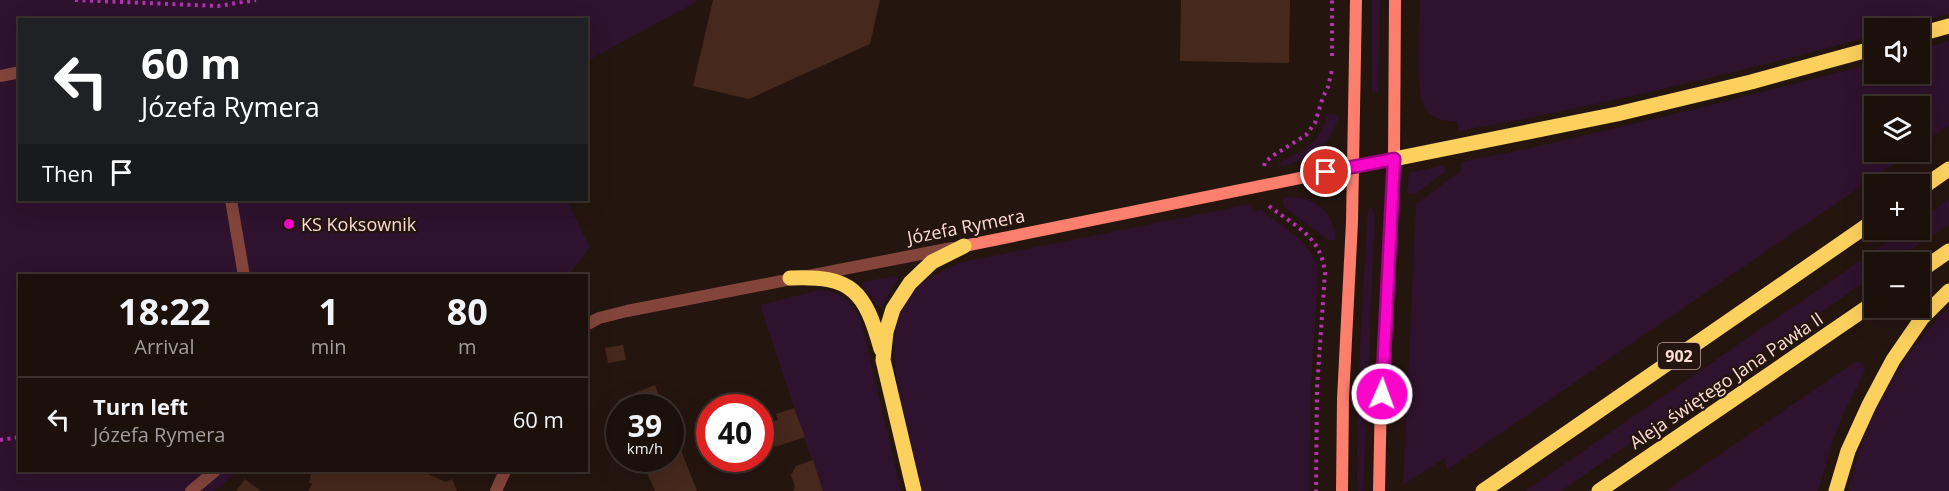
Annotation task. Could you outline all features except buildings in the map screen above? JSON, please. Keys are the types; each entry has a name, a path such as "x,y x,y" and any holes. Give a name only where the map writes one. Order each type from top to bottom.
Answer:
{"main road":[{"path":"1930,31 1949,26"},
{"path":"1394,159 1617,114 1751,82 1864,51"},
{"path":"1930,182 1949,169"},
{"name":"902","path":"1483,491 1864,228"},
{"path":"883,360 886,332 893,309 910,283 933,262 964,246"},
{"path":"1930,264 1949,251"},
{"path":"790,278 816,277 834,280 851,289 864,304 874,324 914,491"},
{"path":"1836,491 1848,451 1893,360 1922,318 1949,291"},
{"name":"Aleja świętego Jana Pawła II","path":"1599,491 1864,310"}],"street":[{"path":"1342,491 1343,399 1354,167 1356,0"},
{"path":"1379,491 1382,373 1394,159 1395,0"},
{"path":"0,76 18,72"},
{"name":"Józefa Rymera","path":"588,324 599,318 627,310 964,246 1394,159"},
{"path":"231,201 244,274"},
{"path":"191,491 214,472"},
{"path":"496,491 505,472"}],"path":[{"path":"75,0 218,6 254,0"},
{"path":"1262,169 1265,162 1306,135 1315,123 1332,73 1332,0"},
{"path":"1269,206 1311,238 1319,247 1324,259 1317,388 1316,491"},
{"path":"0,440 18,437"}],"shaded area":[{"name":"KS Koksownik","path":"0,0 697,0 588,60 588,18 18,18 18,201 567,201 590,248 570,274 18,274 18,472 237,472 215,491 0,491"},
{"path":"1372,0 1380,0 1379,91 1372,93"},
{"path":"1420,0 1949,0 1949,14 1930,19 1864,18 1864,38 1771,63 1563,111 1458,131 1458,122 1436,117 1425,108 1420,87"},
{"path":"1949,41 1949,125 1930,138 1930,96 1864,96 1864,162 1896,162 1879,174 1864,174 1864,184 1447,470 1445,458 1403,485 1416,204 1462,170 1461,162 1696,109 1864,66 1864,84 1930,84 1930,47"},
{"path":"1328,114 1339,116 1324,145 1308,157 1277,167 1314,140 1321,131"},
{"path":"1444,165 1445,172 1415,194 1407,194 1409,173"},
{"path":"1282,198 1309,200 1323,209 1332,223 1336,240 1328,240 1284,207"},
{"path":"1949,199 1949,224 1930,237 1930,212"},
{"path":"1251,204 1253,212 1261,210 1298,238 1312,254 1316,264 1318,275 1311,389 1309,491 922,491 895,366 897,323 905,304 918,288 937,273 963,262"},
{"path":"1371,207 1375,219 1363,491 1357,491 1360,350 1368,210"},
{"path":"1890,240 1925,240 1908,252 1873,252"},
{"path":"1864,258 1864,283 1561,491 1525,491"},
{"path":"897,276 897,280 882,306 877,307 861,284"},
{"path":"819,290 840,295 854,308 861,320 901,491 822,491 760,305"},
{"path":"1949,307 1949,491 1848,491 1863,440 1885,392 1915,347"},
{"path":"1858,362 1864,365 1865,371 1843,414 1818,491 1666,491 1852,364"}],"place":[{"name":"KS Koksownik","path":"289,224"}],"route":[{"path":"1326,172 1394,159 1382,394"}]}
